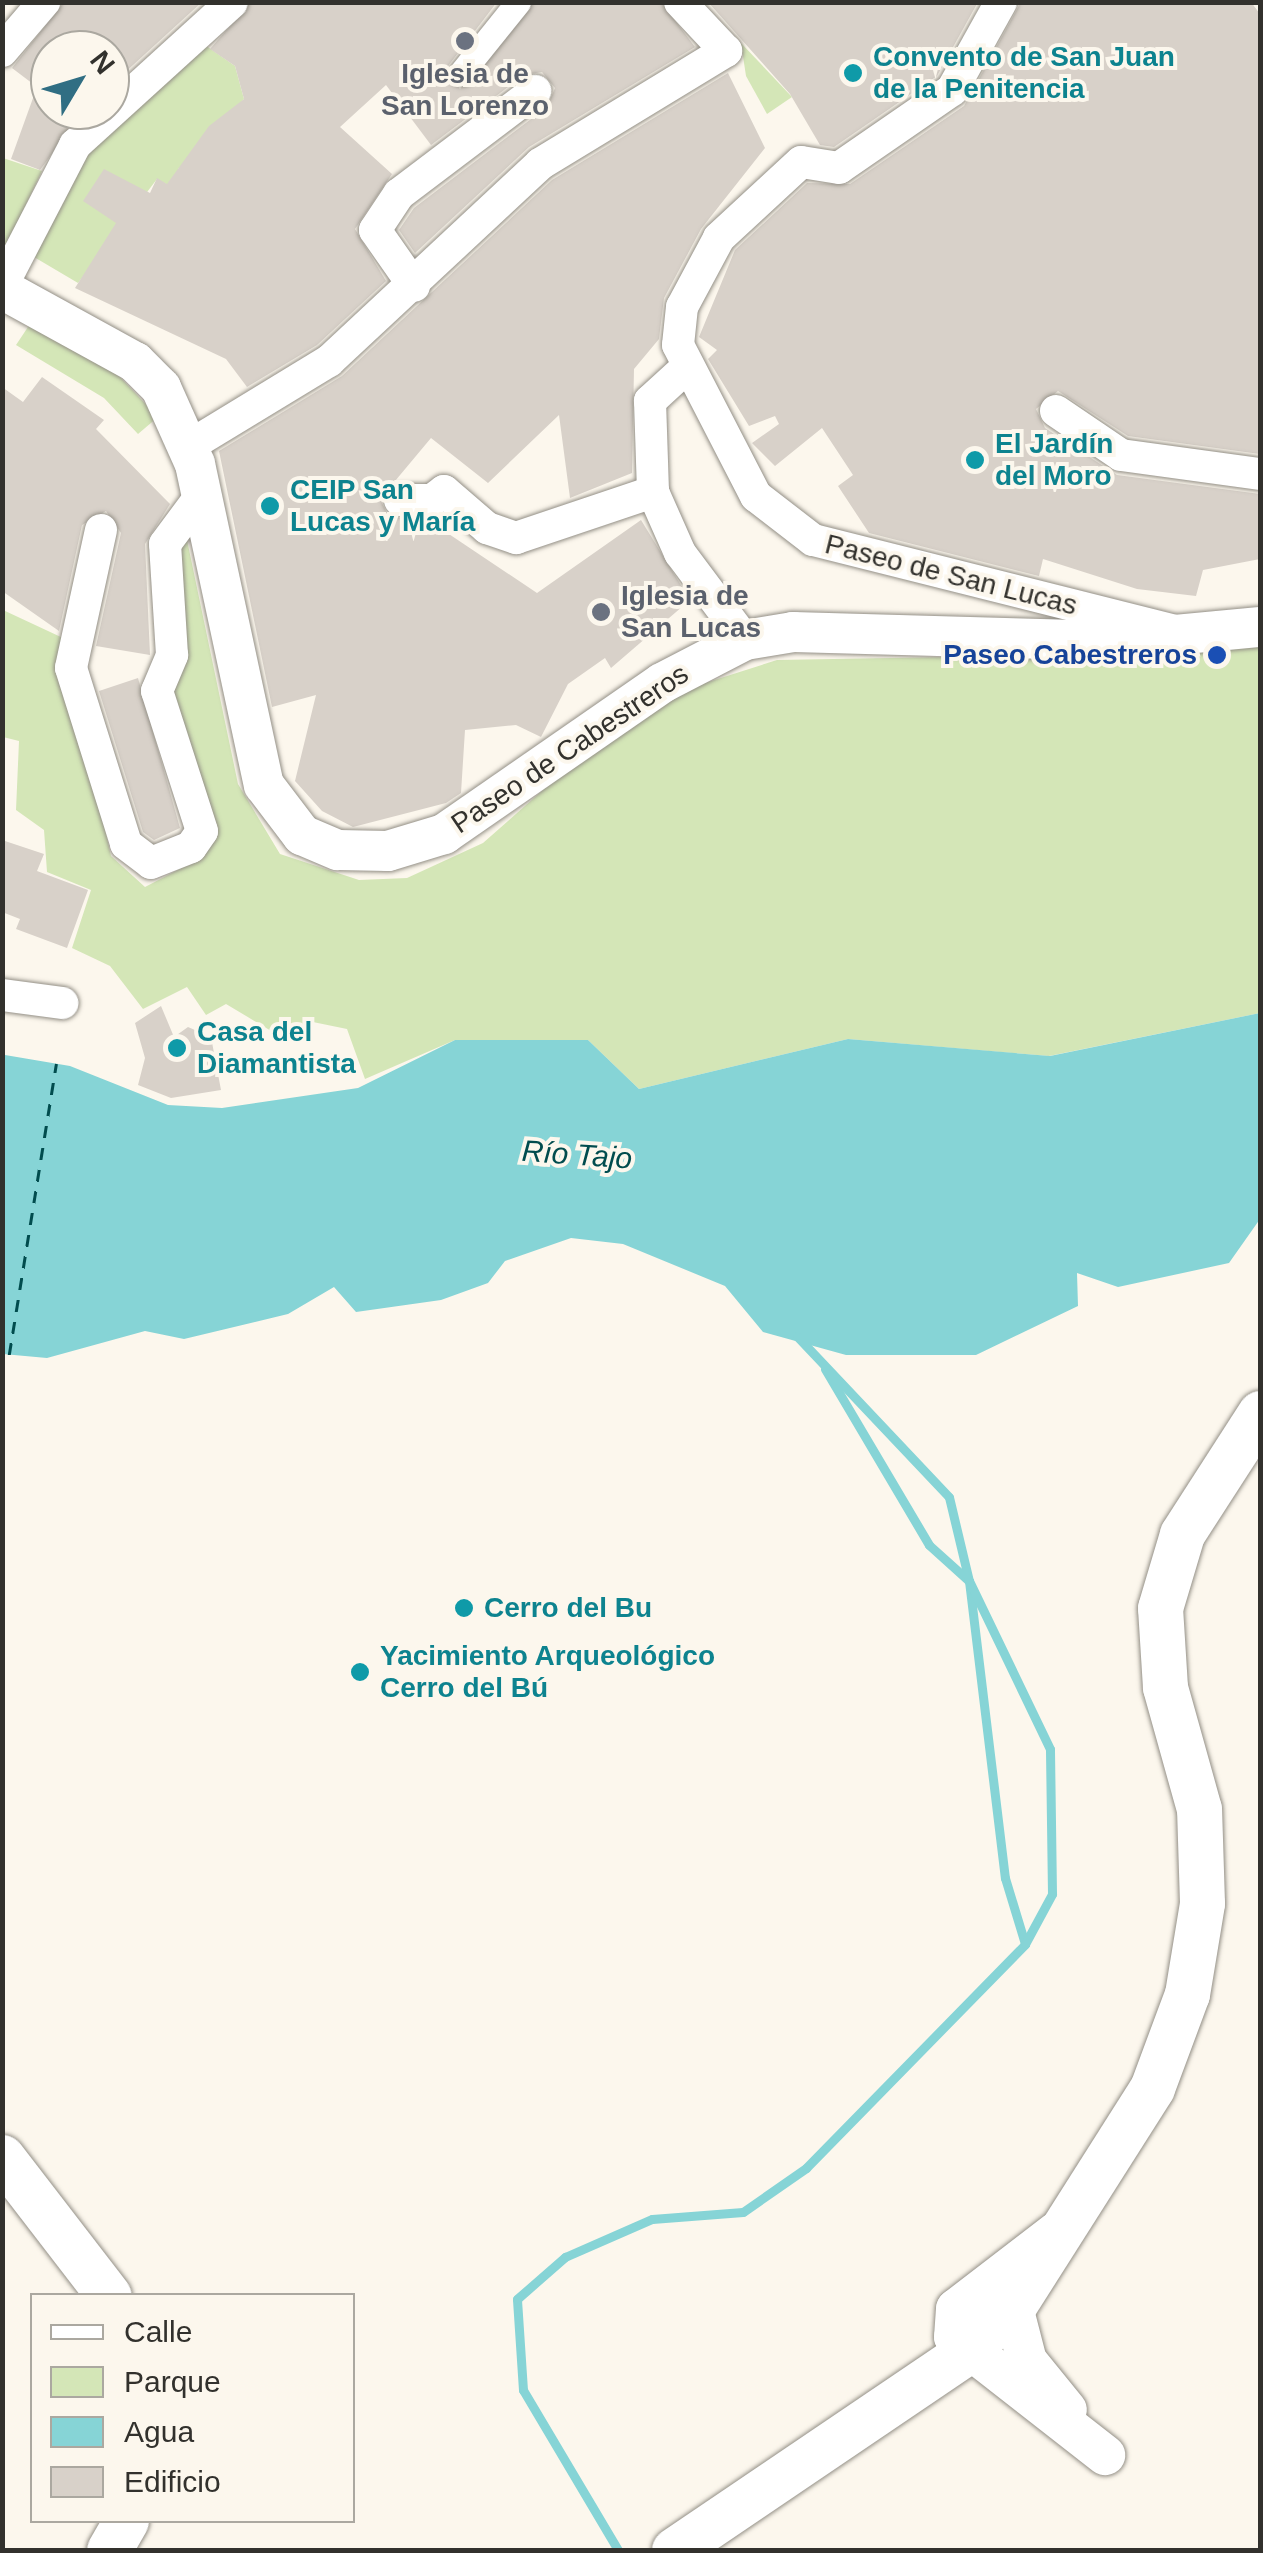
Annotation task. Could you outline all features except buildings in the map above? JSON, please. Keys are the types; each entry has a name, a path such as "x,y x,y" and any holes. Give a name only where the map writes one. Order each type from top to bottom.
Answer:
{"main road":[{"path":"674,2550 965,2353 1013,2307 1152,2088 1187,1994 1203,1856 1165,1688 1160,1608 1182,1534 1260,1413"},
{"path":"2,2157 107,2293"},
{"path":"109,2550 124,2523"}],"street":[{"path":"2,51 44,2"},
{"path":"2,287 75,145 232,2"},
{"path":"462,73 518,2"},
{"path":"188,446 329,361 414,286 540,164 726,51 680,2"},
{"path":"745,640 680,553 653,492 650,402 686,368 682,307 719,238 801,162 840,168 952,90 1002,2"},
{"path":"414,286 375,230 400,194 535,91"},
{"name":"Paseo de Cabestreros","path":"2,287 135,362 160,388 188,446 203,493 264,785 302,835 338,850 388,852 444,834 662,683 745,640 794,632 1111,641 1260,627"},
{"name":"Paseo de San Lucas","path":"686,368 756,496 813,540 1185,634"},
{"path":"1056,411 1122,454 1260,474"},
{"path":"400,500 444,491 487,528 516,538 653,492"},
{"path":"101,530 71,668 132,855 151,863 178,855 202,831 157,691 172,655 160,568 165,544 203,493"},
{"path":"2,995 62,1003"},
{"path":"1013,2307 1027,2360 1105,2456 965,2353 954,2337 956,2309 1067,2224"}],"green space":[{"path":"741,43 792,97 767,114 746,76"},
{"path":"205,45 235,66 244,99 178,169 181,192 157,179 78,283 34,257 87,150 109,130 130,130 130,112"},
{"path":"3,158 42,171 3,253"},
{"path":"30,324 119,376 158,417 138,434 104,398 16,345"},
{"path":"187,540 238,784 280,854 359,880 407,878 483,843 578,759 683,690 777,660 1173,653 1260,643 1260,1013 1049,1056 848,1039 639,1089 588,1040 455,1040 365,1079 347,1029 308,1021 283,1038 226,1004 206,1015 187,987 143,1009 110,966 72,948 91,890 47,872 44,830 16,810 19,741 3,737 3,610 63,638 111,856 145,887 195,861 166,709 175,550"}],"water":[{"name":"Río Tajo","path":"1260,1013 1260,1219 1229,1263 1118,1287 1077,1273 1078,1306 976,1355 846,1355 763,1332 725,1286 623,1244 571,1238 505,1261 488,1283 441,1300 356,1312 334,1287 288,1314 184,1339 145,1331 47,1358 3,1354 5,1055 70,1066 168,1105 222,1108 358,1088 455,1040 588,1040 639,1089 848,1039 1050,1056"}],"waterway":[{"path":"618,2550 523,2390 517,2299 565,2257 652,2219 743,2212 806,2168 1025,1944 1052,1894 1050,1749 969,1581 949,1497 797,1336"},
{"path":"825,1369 929,1545 969,1581 1005,1878 1025,1944"}],"ferry route":[{"path":"9,1355 56,1064"}],"place":[{"name":"Iglesia de San Lorenzo","path":"465,41"},
{"name":"Convento de San Juan de la Penitencia","path":"853,73"},
{"name":"El Jardín del Moro","path":"975,460"},
{"name":"CEIP San Lucas y María","path":"270,506"},
{"name":"Iglesia de San Lucas","path":"601,612"},
{"name":"Paseo Cabestreros","path":"1217,655"},
{"name":"Casa del Diamantista","path":"177,1048"},
{"name":"Cerro del Bu","path":"464,1608"},
{"name":"Yacimiento Arqueológico Cerro del Bú","path":"360,1672"}]}
